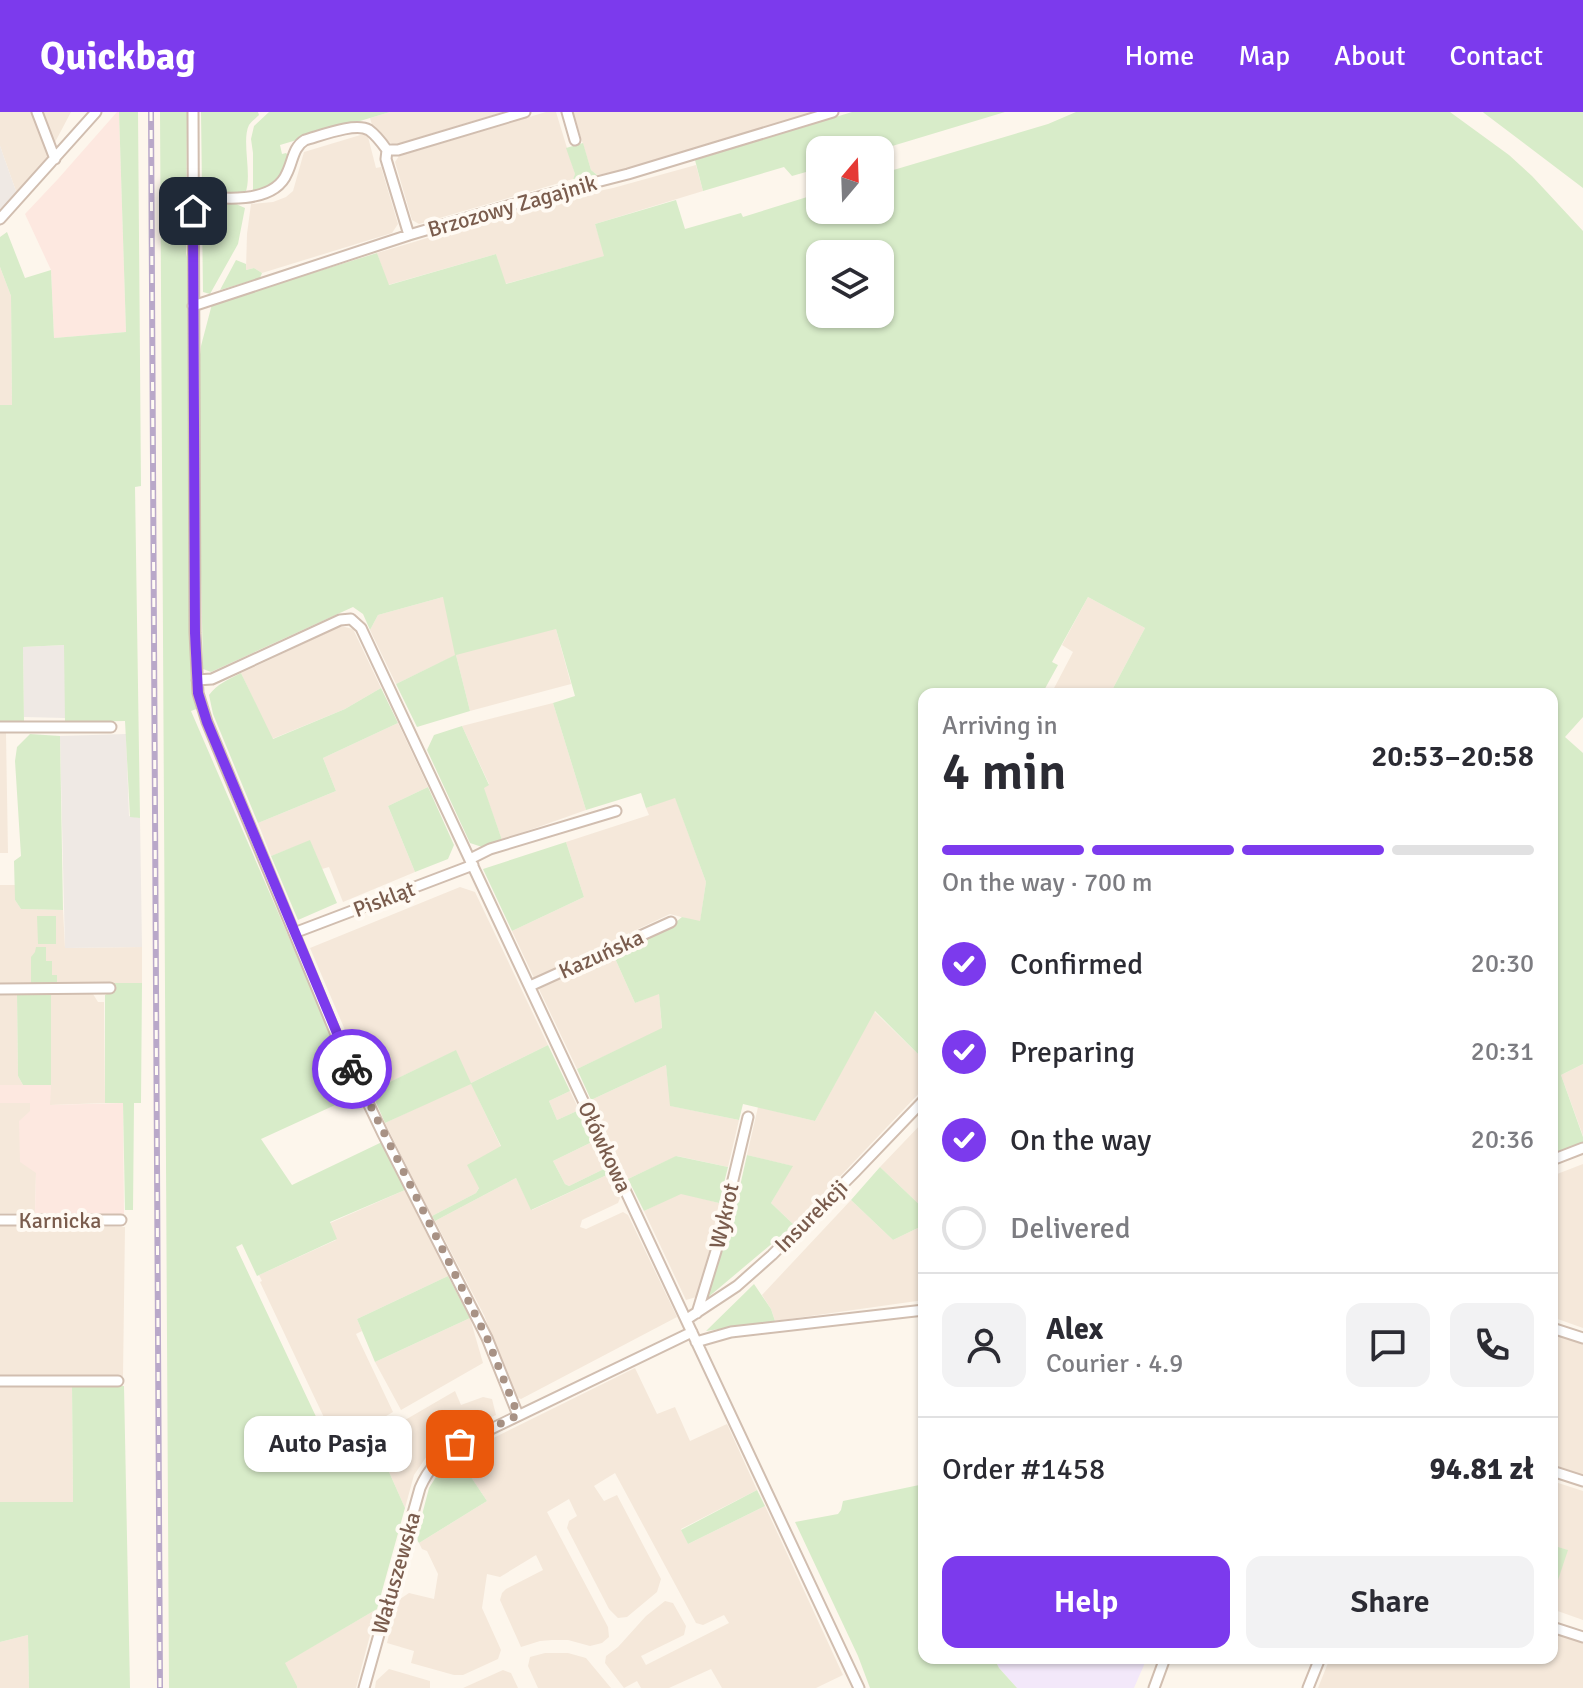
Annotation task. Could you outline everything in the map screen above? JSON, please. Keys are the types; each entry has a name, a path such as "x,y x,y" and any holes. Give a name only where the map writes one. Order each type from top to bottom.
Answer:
{"street":[{"path":"37,112 55,159"},
{"path":"0,219 96,112"},
{"path":"193,112 198,693 207,722 342,1049 487,1338 518,1415"},
{"path":"387,150 398,150 525,112"},
{"path":"567,112 575,140"},
{"name":"Brzozowy Zagajnik","path":"193,306 409,235 628,174 833,112"},
{"path":"193,195 222,199 249,198 263,193 282,183 298,144 361,128 370,131 387,150 386,159 409,235"},
{"name":"Ołówkowa","path":"197,680 212,679 340,620 351,619 361,628 859,1688"},
{"path":"0,727 111,727"},
{"name":"Piskląt","path":"294,933 472,862 490,849 616,811"},
{"name":"Kazuńska","path":"530,986 671,922"},
{"path":"0,989 110,988"},
{"name":"Insurekcji","path":"687,1319 737,1286 772,1255 918,1106"},
{"name":"Wykrot","path":"697,1313 716,1251 748,1117"},
{"path":"1558,1158 1583,1148"},
{"name":"Karnicka","path":"0,1220 121,1220"},
{"name":"Wałuszewska","path":"364,1688 420,1488 441,1456 518,1415 694,1337 918,1311"},
{"path":"1558,1330 1583,1338"},
{"path":"0,1381 118,1381"},
{"path":"1558,1473 1583,1481"},
{"path":"1558,1629 1583,1637"},
{"path":"1154,1688 1163,1664"},
{"path":"1308,1688 1318,1664"}],"shaded area":[{"path":"0,112 33,112 50,156 17,194 0,146"},
{"path":"40,112 71,112 53,146"},
{"path":"117,112 126,332 54,338 51,270 25,214"},
{"path":"390,112 503,112 394,145 374,132 370,118"},
{"path":"546,112 556,112 575,174 573,179 419,224 412,220 395,162 399,156"},
{"path":"573,112 817,112 597,175 591,170"},
{"path":"367,133 376,168 381,167 398,224 392,233 262,273 254,268 246,270 251,204 273,202 293,191 304,152"},
{"path":"0,146 17,194 0,209"},
{"path":"696,165 703,191 595,224 605,256 505,284 496,254 388,285 377,253 548,202"},
{"path":"0,267 11,296 12,405 0,405"},
{"path":"443,597 556,629 571,684 470,711 456,655 396,684 370,630 378,615"},
{"path":"1088,597 1145,628 1113,688 1054,688 1073,652 1062,645"},
{"path":"341,626 353,629 381,688 345,709 272,739 241,673"},
{"path":"65,645 65,718 24,717 23,647"},
{"path":"553,703 586,810 502,840 483,787 489,784 462,726"},
{"path":"398,723 428,787 388,806 415,872 343,902 329,867 322,869 310,841 271,856 258,823 336,791 323,758"},
{"path":"0,733 6,733 8,853 0,853"},
{"path":"126,734 129,816 140,818 142,947 65,948 60,736"},
{"path":"675,797 706,882 700,922 670,914 534,978 512,931 584,897 566,842 649,815 646,808"},
{"path":"0,885 15,885 15,900 21,909 63,910 65,948 142,947 142,983 0,983"},
{"path":"460,887 475,892 548,1045 471,1083 501,1147 476,1193 432,1216 385,1123 470,1083 455,1051 371,1091 310,948"},
{"path":"613,954 635,1003 659,993 662,1029 577,1069 539,989"},
{"path":"0,994 17,994 18,1076 23,1085 0,1085"},
{"path":"51,994 93,994 98,1002 104,1002 105,1103 50,1105"},
{"path":"874,1011 918,1054 918,1094 794,1225 771,1203 792,1166 747,1155 758,1107 815,1121"},
{"path":"1583,1064 1583,1136 1561,1075"},
{"path":"666,1065 671,1106 739,1120 728,1167 677,1156 628,1179 591,1100"},
{"path":"0,1085 51,1085 50,1105 123,1103 124,1214 35,1213 36,1173 20,1162 19,1121 30,1111 30,1103 0,1103"},
{"path":"570,1091 579,1110 557,1120 549,1101"},
{"path":"0,1103 30,1103 36,1173 35,1213 0,1213"},
{"path":"918,1127 918,1203 880,1167"},
{"path":"594,1141 606,1168 569,1186 565,1184 553,1161"},
{"path":"1583,1164 1583,1328 1558,1319 1558,1174"},
{"path":"609,1174 620,1198 618,1203 582,1220 580,1227 586,1229 623,1212 628,1215 677,1317 521,1399 516,1397 484,1315 435,1221 516,1178 532,1210"},
{"path":"405,1190 448,1276 357,1319 362,1331 356,1334 393,1412 337,1445 259,1275 336,1240 330,1223"},
{"path":"681,1193 719,1203 700,1296 686,1300 644,1211"},
{"path":"851,1200 893,1240 918,1228 918,1301 775,1321 762,1295"},
{"path":"0,1225 125,1227 123,1376 0,1378"},
{"path":"470,1318 483,1363 401,1410 375,1362"},
{"path":"1558,1335 1583,1344 1583,1475 1558,1466"},
{"path":"635,1368 657,1414 675,1407 690,1441 727,1424 757,1490 681,1529 688,1544 765,1506 843,1675 816,1688 722,1688 711,1669 669,1688 641,1688 637,1681 624,1688 605,1663 606,1656 665,1601 673,1603 686,1626 684,1635 641,1656 646,1665 729,1623 724,1615 703,1625 696,1623 615,1473 594,1486 604,1501 617,1495 661,1579 657,1592 627,1617 618,1618 609,1609 567,1528 569,1521 577,1516 569,1499 547,1512 608,1627 609,1637 602,1643 590,1646 568,1640 552,1640 521,1647 500,1600 506,1589 543,1570 536,1555 500,1577 487,1574 482,1608 501,1650 498,1659 463,1675 454,1675 411,1663 414,1651 387,1643 397,1601 409,1593 434,1599 438,1574 427,1551 419,1543 487,1501 457,1456"},
{"path":"0,1385 72,1385 73,1502 0,1502"},
{"path":"455,1391 461,1405 483,1397 492,1399 496,1415 429,1453 414,1475 405,1508 374,1438"},
{"path":"1558,1483 1583,1491 1583,1620 1558,1611 1558,1579 1567,1550 1558,1547"},
{"path":"377,1609 356,1688 297,1688 284,1663"},
{"path":"1558,1634 1583,1643 1583,1688 1318,1688 1328,1664 1558,1664"},
{"path":"28,1635 29,1688 0,1688 0,1642"},
{"path":"545,1653 568,1653 586,1658 611,1688 538,1688 528,1666 530,1657"},
{"path":"997,1664 1144,1664 1134,1688 1017,1688"},
{"path":"389,1669 430,1681 430,1688 375,1688 376,1681"},
{"path":"503,1670 511,1673 518,1688 463,1688"}],"green space":[{"path":"119,112 138,112 141,486 135,487 140,818 130,817 125,721 65,722 64,645 23,647 24,721 0,721 0,405 12,405 11,296 0,267 0,237 7,232 25,278 51,270 54,338 126,332"},
{"path":"160,112 187,112 191,673 199,708 191,711 357,1095 261,1139 292,1185 382,1142 405,1190 330,1222 337,1239 257,1276 242,1244 236,1247 336,1459 374,1438 405,1508 377,1609 285,1663 297,1688 169,1688"},
{"path":"201,112 258,112 247,132 248,178 245,194 217,194 202,190"},
{"path":"269,112 390,112 280,145 282,154 289,156 281,176 253,193 251,139 254,126"},
{"path":"852,112 1005,112 894,145 894,136 806,136 806,172 792,176 784,167 703,191 695,160"},
{"path":"1076,112 1450,112 1509,155 1583,231 1583,717 1565,737 1583,753 1583,1064 1561,1075 1583,1142 1558,1152 1558,688 1113,688 1145,628 1088,597 1052,662 1058,665 1045,688 918,688 918,1054 875,1011 815,1121 743,1104 739,1120 670,1106 666,1065 591,1100 577,1069 662,1028 659,994 635,1003 613,954 670,927 682,917 700,921 706,882 675,798 646,808 641,793 586,810 553,703 575,696 556,629 456,655 470,711 417,727 396,684 455,655 443,597 378,615 370,630 363,614 353,607 211,672 203,669 197,381 201,346 212,304 377,253 389,285 496,254 506,284 604,256 595,224 676,200 685,229 741,213 743,217 806,197 806,224 894,224 894,170 1048,124"},
{"path":"1583,112 1583,188 1484,113"},
{"path":"583,143 591,170 597,175 573,179 575,174 566,148"},
{"path":"216,202 245,208 238,244 210,294 203,292 202,215"},
{"path":"236,260 246,264 246,270 254,268 262,273 260,278 220,290"},
{"path":"241,673 273,739 345,709 381,688 398,723 323,758 336,791 258,823 213,714 209,695 219,685"},
{"path":"462,726 489,785 484,788 502,840 482,847 470,843 427,750 434,735"},
{"path":"30,734 60,736 63,910 21,909 15,900 14,861 21,856 15,761 17,747"},
{"path":"428,787 454,845 448,859 415,872 388,806"},
{"path":"310,840 337,903 298,920 271,856"},
{"path":"566,842 584,897 512,931 483,869"},
{"path":"37,916 56,916 56,944 38,944"},
{"path":"36,947 46,947 46,961 52,961 52,975 57,975 57,983 31,983 31,957"},
{"path":"113,983 142,983 141,1103 134,1103 133,1210 125,1210 123,1103 105,1103 105,995 113,990"},
{"path":"17,994 51,994 51,1085 23,1085 18,1076"},
{"path":"548,1045 570,1091 549,1101 557,1120 579,1110 594,1141 553,1161 569,1186 606,1168 609,1174 531,1210 516,1178 435,1221 432,1216 476,1193 479,1188 467,1165 501,1146 471,1084 385,1123 371,1091 456,1050 471,1083"},
{"path":"747,1155 793,1166 771,1203 794,1225 706,1299 731,1194 738,1195"},
{"path":"676,1156 728,1167 719,1203 681,1194 644,1211 628,1179"},
{"path":"880,1167 918,1203 918,1228 893,1240 851,1200"},
{"path":"448,1276 470,1318 375,1362 357,1319"},
{"path":"754,1284 771,1309 775,1321 706,1331"},
{"path":"72,1385 124,1386 130,1688 29,1688 28,1635 0,1642 0,1502 73,1502"},
{"path":"457,1456 487,1501 419,1543 416,1538 429,1488 441,1469"},
{"path":"918,1485 918,1664 997,1664 1017,1688 870,1688 795,1522 838,1514 843,1501"},
{"path":"757,1490 765,1506 688,1544 681,1530"},
{"path":"1558,1547 1568,1550 1558,1580"}],"railway":[{"path":"151,112 160,1688"}],"way so far":[{"path":"352,1069 487,1338 518,1415 460,1444"}],"place":[{"name":"Auto Pasja","path":"460,1444"}],"route":[{"path":"193,211 198,693 207,722 352,1069"}]}
